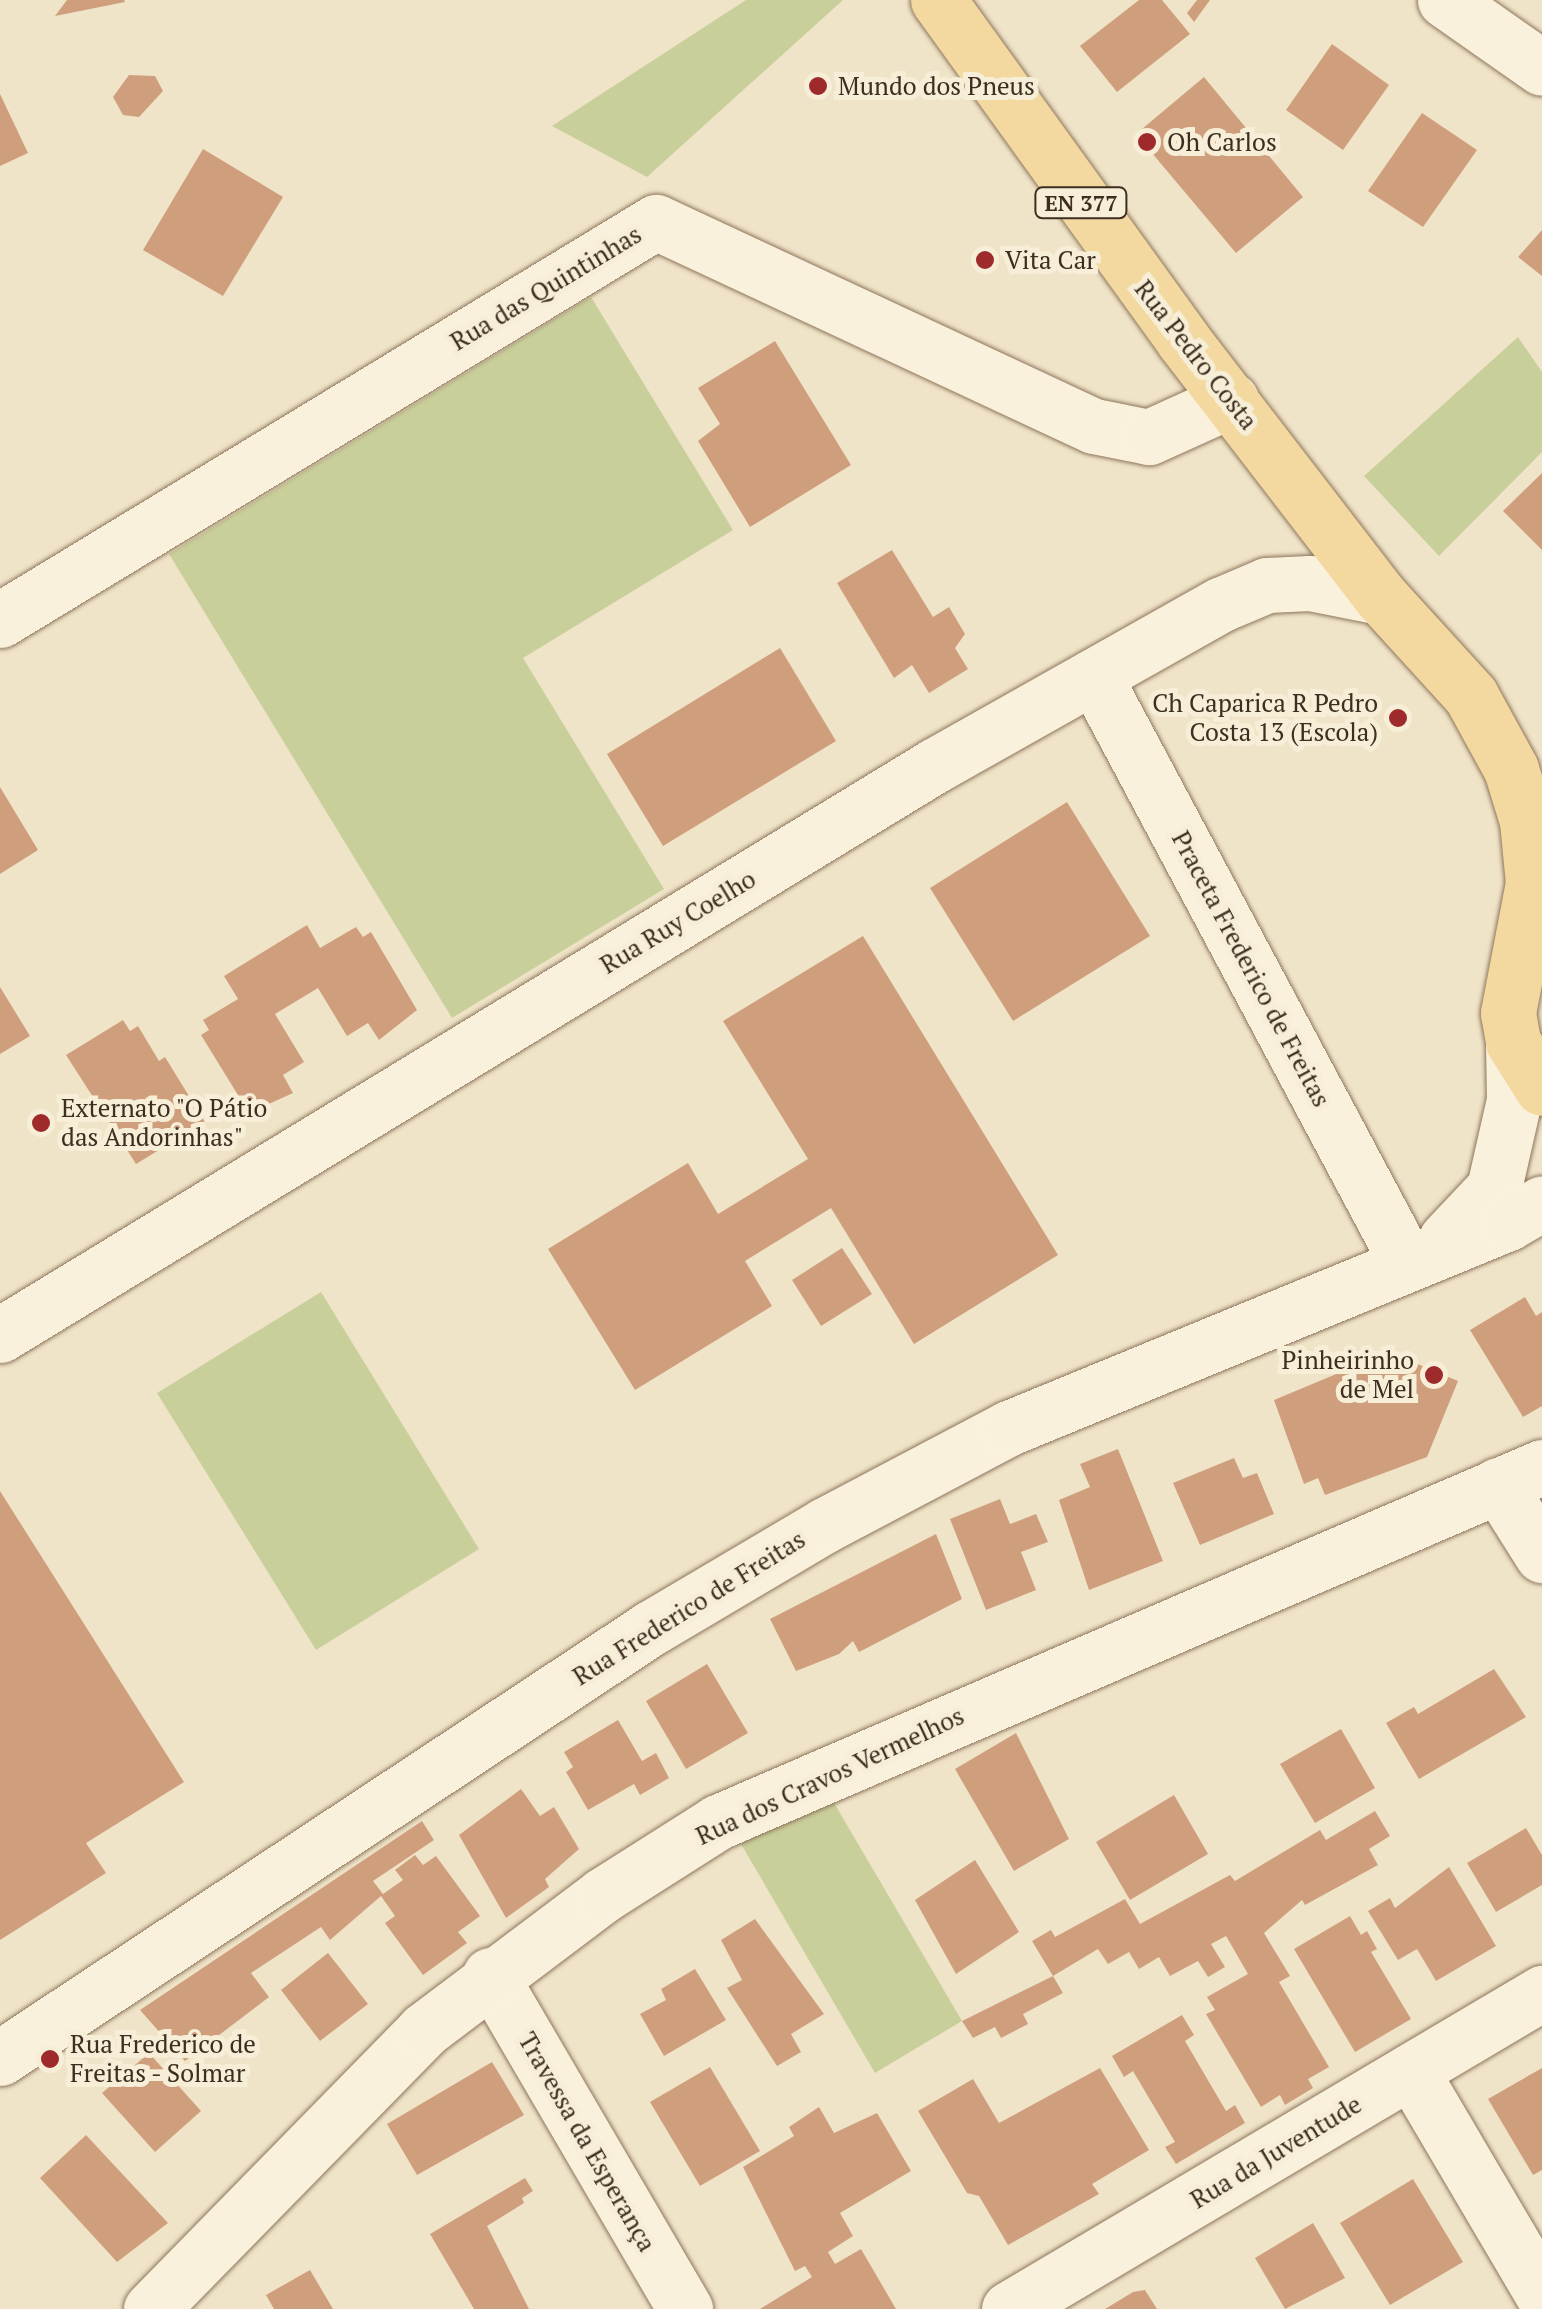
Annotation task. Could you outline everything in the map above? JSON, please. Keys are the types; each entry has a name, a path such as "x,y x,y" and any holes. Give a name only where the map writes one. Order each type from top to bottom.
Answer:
{"main road":[{"name":"Rua Pedro Costa","path":"938,0 1116,252 1381,597 1471,696 1511,770 1526,822 1533,884 1532,943 1508,1013 1513,1042"},
{"name":"Rua Pedro Costa","path":"1471,696 1542,740"},
{"path":"1513,1042 1542,1088"}],"street":[{"path":"1445,0 1542,68"},
{"name":"Rua das Quintinhas","path":"0,620 656,222 1094,426 1149,437 1231,400"},
{"name":"Rua Ruy Coelho","path":"0,1335 934,766 1094,676 1268,585 1310,583 1381,597"},
{"name":"Praceta Frederico de Freitas","path":"1094,676 1418,1258"},
{"name":"Rua Frederico de Freitas","path":"1418,1258 1494,1188 1514,1100 1513,1042"},
{"name":"Rua Frederico de Freitas","path":"0,2058 651,1628 826,1524 1010,1428 1418,1258 1542,1202"},
{"name":"Rua dos Cravos Vermelhos","path":"150,2309 366,2084 490,1976 718,1822 1520,1476 1542,1555"},
{"name":"Travessa da Esperança","path":"490,1976 685,2309"},
{"name":"Rua da Juventude","path":"1009,2309 1542,1994"},
{"path":"1411,2072 1542,2293"}],"green space":[{"path":"746,0 843,0 647,177 552,126"},
{"path":"591,297 733,530 523,658 664,889 452,1018 169,554"},
{"path":"1518,337 1542,372 1542,452 1439,556 1364,476"},
{"path":"321,1292 479,1549 316,1650 157,1393"},
{"path":"830,1796 962,2021 875,2073 741,1844"}],"building":[{"path":"67,0 124,0 125,2 55,16"},
{"path":"1139,0 1162,0 1190,34 1117,92 1080,46"},
{"path":"1197,0 1210,0 1194,22 1187,13"},
{"path":"1332,44 1389,85 1343,150 1286,110"},
{"path":"129,75 155,76 163,91 139,117 123,115 113,97"},
{"path":"1204,77 1303,197 1236,253 1136,134"},
{"path":"0,94 28,153 0,166"},
{"path":"1422,113 1477,150 1423,227 1368,191"},
{"path":"203,149 283,197 223,296 143,250"},
{"path":"1542,230 1542,276 1518,257"},
{"path":"775,341 851,465 750,527 698,441 720,424 698,388"},
{"path":"1542,473 1542,550 1503,511"},
{"path":"892,550 933,617 949,607 965,634 955,648 968,669 929,693 912,665 894,678 837,583"},
{"path":"780,648 836,741 663,846 607,754"},
{"path":"0,787 38,850 0,874"},
{"path":"1067,802 1150,936 1013,1021 930,888"},
{"path":"307,925 320,948 356,927 363,937 371,932 417,1010 379,1040 368,1023 347,1036 318,988 275,1014 304,1062 283,1075 293,1093 249,1113 201,1035 209,1030 203,1020 238,999 224,976"},
{"path":"863,936 1058,1255 914,1344 831,1208 745,1261 772,1306 635,1390 548,1249 688,1163 718,1214 808,1159 723,1021"},
{"path":"0,987 30,1036 0,1054"},
{"path":"123,1020 130,1031 138,1026 159,1061 165,1057 205,1122 136,1164 66,1055"},
{"path":"842,1248 872,1294 821,1326 792,1280"},
{"path":"1525,1297 1536,1316 1542,1312 1542,1406 1523,1417 1470,1330"},
{"path":"1377,1357 1404,1368 1408,1360 1458,1381 1427,1457 1325,1495 1318,1478 1304,1484 1274,1400"},
{"path":"1118,1449 1163,1561 1089,1590 1059,1500 1090,1487 1080,1464"},
{"path":"1234,1458 1243,1478 1257,1473 1274,1514 1200,1545 1173,1483"},
{"path":"0,1491 184,1782 86,1843 106,1873 0,1940"},
{"path":"1000,1499 1010,1524 1036,1514 1048,1542 1021,1552 1036,1590 986,1610 950,1519"},
{"path":"936,1534 962,1599 859,1652 853,1641 839,1654 796,1671 770,1619"},
{"path":"707,1664 748,1733 686,1769 646,1701"},
{"path":"1494,1669 1526,1717 1419,1779 1386,1723 1414,1707 1418,1714"},
{"path":"618,1720 642,1761 656,1753 669,1778 640,1795 634,1784 588,1810 566,1772 573,1767 564,1752"},
{"path":"1341,1729 1375,1788 1315,1823 1280,1764"},
{"path":"1016,1733 1069,1839 1014,1871 955,1769"},
{"path":"521,1789 540,1816 554,1807 579,1849 545,1879 549,1887 506,1918 459,1835"},
{"path":"1174,1795 1208,1854 1130,1900 1096,1842"},
{"path":"1375,1811 1390,1836 1369,1849 1378,1865 1305,1905 1302,1900 1264,1933 1290,1976 1279,1982 1329,2067 1308,2079 1313,2088 1285,2105 1280,2095 1261,2107 1206,2014 1215,2010 1207,1997 1248,1974 1226,1936 1211,1944 1225,1967 1208,1977 1198,1961 1170,1976 1159,1957 1139,1969 1129,1952 1108,1964 1098,1949 1053,1976 1032,1941 1051,1930 1055,1937 1125,1899 1140,1924 1230,1875 1235,1881 1320,1830 1326,1840"},
{"path":"422,1821 434,1840 373,1881 383,1894 403,1880 395,1870 415,1855 423,1865 436,1856 480,1916 458,1932 467,1943 423,1975 385,1923 395,1916 381,1896 330,1940 321,1927 251,1973 269,1997 185,2061 140,2010"},
{"path":"1526,1828 1542,1855 1542,1885 1496,1912 1467,1863"},
{"path":"975,1860 1019,1932 956,1974 915,1900"},
{"path":"1449,1867 1496,1946 1436,1981 1417,1949 1398,1960 1368,1911 1390,1898 1395,1908"},
{"path":"1350,1916 1361,1935 1367,1931 1377,1949 1371,1952 1411,2019 1355,2052 1294,1949"},
{"path":"755,1919 824,2014 791,2034 801,2052 777,2066 727,1988 742,1980 721,1940"},
{"path":"328,1953 368,2004 320,2041 281,1990"},
{"path":"695,1969 726,2020 664,2056 640,2014 666,2000 661,1989"},
{"path":"1053,1976 1063,1993 1023,2014 1028,2024 1001,2038 995,2027 973,2038 962,2021"},
{"path":"1182,2015 1194,2035 1185,2041 1226,2111 1235,2105 1245,2123 1176,2164 1165,2147 1175,2142 1133,2071 1124,2077 1112,2056"},
{"path":"149,2053 201,2111 155,2152 102,2093"},
{"path":"492,2062 524,2115 417,2175 387,2124"},
{"path":"710,2067 760,2151 700,2186 650,2102"},
{"path":"1100,2068 1149,2150 1092,2184 1099,2194 1008,2245 979,2196 967,2193 918,2111 973,2079 999,2123"},
{"path":"1542,2068 1542,2170 1533,2175 1488,2099"},
{"path":"819,2107 834,2133 877,2113 911,2171 840,2213 853,2236 828,2252 835,2264 861,2249 896,2309 760,2309 812,2277 805,2266 795,2271 743,2167 794,2136 789,2127"},
{"path":"86,2135 168,2223 117,2262 40,2178"},
{"path":"525,2178 533,2191 522,2198 524,2203 487,2226 529,2309 474,2309 430,2234"},
{"path":"1413,2179 1463,2262 1390,2305 1340,2223"},
{"path":"1313,2223 1345,2278 1285,2309 1255,2258"},
{"path":"310,2270 333,2309 274,2309 266,2295"},
{"path":"1145,2290 1157,2309 1105,2309 1133,2292"}],"place":[{"name":"Mundo dos Pneus","path":"818,86"},
{"name":"Oh Carlos","path":"1147,142"},
{"name":"Vita Car","path":"985,260"},
{"name":"Ch Caparica R Pedro Costa 13 (Escola)","path":"1398,718"},
{"name":"Externato \"O Pátio das Andorinhas\"","path":"41,1123"},
{"name":"Pinheirinho de Mel","path":"1434,1375"},
{"name":"Rua Frederico de Freitas - Solmar","path":"50,2059"}]}
